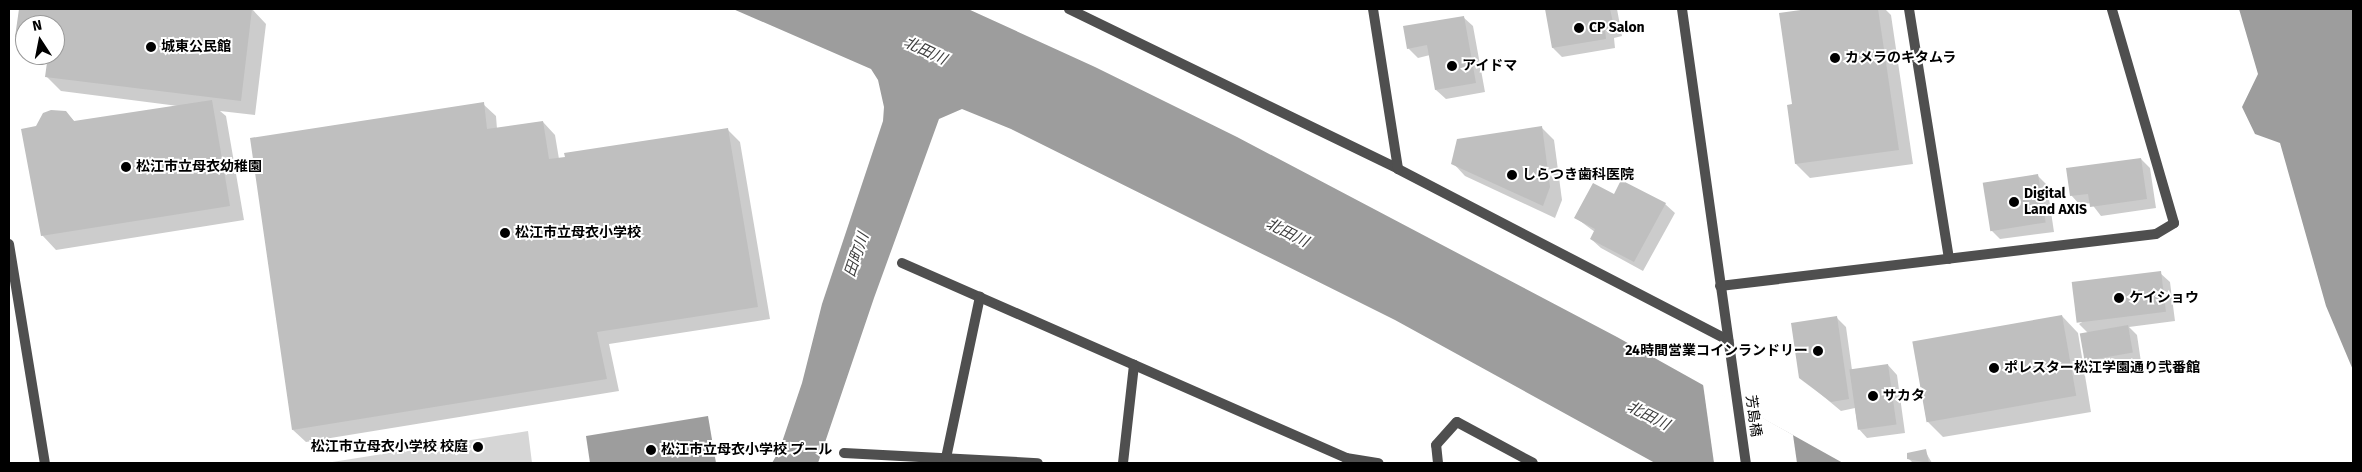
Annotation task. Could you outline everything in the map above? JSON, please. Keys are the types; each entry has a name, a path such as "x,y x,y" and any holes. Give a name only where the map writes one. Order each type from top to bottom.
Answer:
{"street":[{"path":"1069,9 1398,170 1728,340"},
{"path":"1373,9 1398,170"},
{"name":"芳島橋","path":"1682,9 1746,463"},
{"path":"1910,9 1949,259"},
{"path":"1720,286 2156,234 2174,223 2112,9"},
{"path":"9,250 45,463"},
{"path":"902,263 1346,458 1379,463"},
{"path":"946,458 980,297"},
{"path":"1123,463 1134,365"},
{"path":"1438,463 1436,445 1457,422 1533,463"},
{"path":"844,453 1038,463"}],"shaded area":[{"name":"松江市立母衣小学校 校庭","path":"528,431 532,463 326,463"}],"water":[{"path":"733,9 968,9 1095,67 1237,137 1617,337 1843,463 1655,463 1395,320 1011,129 962,109 939,119 874,298 818,463 772,463 779,451 802,383 822,304 883,121 884,107 878,80 871,69"},
{"path":"2239,9 2353,9 2353,370 2326,306 2280,143 2255,134 2242,107 2258,74"},
{"name":"松江市立母衣小学校 プール","path":"708,416 716,463 590,463 586,436"}],"pier":[{"path":"1703,384 1793,435 1797,463 1714,463"}],"building":[{"name":"城東公民館","path":"19,9 252,9 241,101 45,77 47,65 65,65 65,15 18,15"},
{"name":"CP Salon","path":"1545,9 1610,9 1614,27 1605,29 1606,39 1552,48"},
{"name":"カメラのキタムラ","path":"1808,9 1878,9 1899,150 1795,164 1787,105 1792,104 1779,13"},
{"name":"アイドマ","path":"1464,16 1476,83 1435,90 1427,45 1407,49 1403,26"},
{"name":"松江市立母衣幼稚園","path":"212,100 230,206 41,236 21,129 36,126 43,113 51,110 66,111 74,121"},
{"name":"松江市立母衣小学校","path":"484,102 487,129 543,121 549,159 565,157 564,153 728,128 758,307 597,332 607,379 292,430 250,138"},
{"name":"しらつき歯科医院","path":"1542,126 1550,187 1543,206 1451,164 1457,139"},
{"path":"2141,158 2147,199 2090,207 2088,194 2070,196 2066,168"},
{"name":"Digital Land AXIS","path":"2038,174 2046,222 1990,231 1983,183"},
{"path":"1621,180 1666,203 1634,262 1590,239 1595,229 1574,218 1593,183 1614,194"},
{"name":"ケイショウ","path":"2161,271 2166,312 2077,323 2072,282"},
{"name":"ポレスター松江学園通り弐番館","path":"2062,315 2076,396 1927,422 1912,341"},
{"name":"24時間営業コインランドリー","path":"1837,316 1849,399 1831,402 1799,378 1791,323"},
{"path":"2128,325 2133,353 2085,361 2080,334"},
{"name":"サカタ","path":"1888,364 1896,424 1858,430 1849,369"},
{"path":"1926,449 1929,463 1907,459 1907,453"}],"place":[{"name":"CP Salon","path":"1579,28"},
{"name":"城東公民館","path":"151,47"},
{"name":"カメラのキタムラ","path":"1835,58"},
{"name":"アイドマ","path":"1452,66"},
{"name":"松江市立母衣幼稚園","path":"126,167"},
{"name":"しらつき歯科医院","path":"1512,175"},
{"name":"Digital Land AXIS","path":"2014,202"},
{"name":"松江市立母衣小学校","path":"505,233"},
{"name":"ケイショウ","path":"2119,298"},
{"name":"24時間営業コインランドリー","path":"1818,351"},
{"name":"ポレスター松江学園通り弐番館","path":"1994,368"},
{"name":"サカタ","path":"1873,396"},
{"name":"松江市立母衣小学校 校庭","path":"478,447"},
{"name":"松江市立母衣小学校 プール","path":"651,450"}],"water label":[{"name":"北田川","path":"925,51"},
{"name":"北田川","path":"1287,233"},
{"name":"田町川","path":"857,255"},
{"name":"北田川","path":"1648,416"}]}
